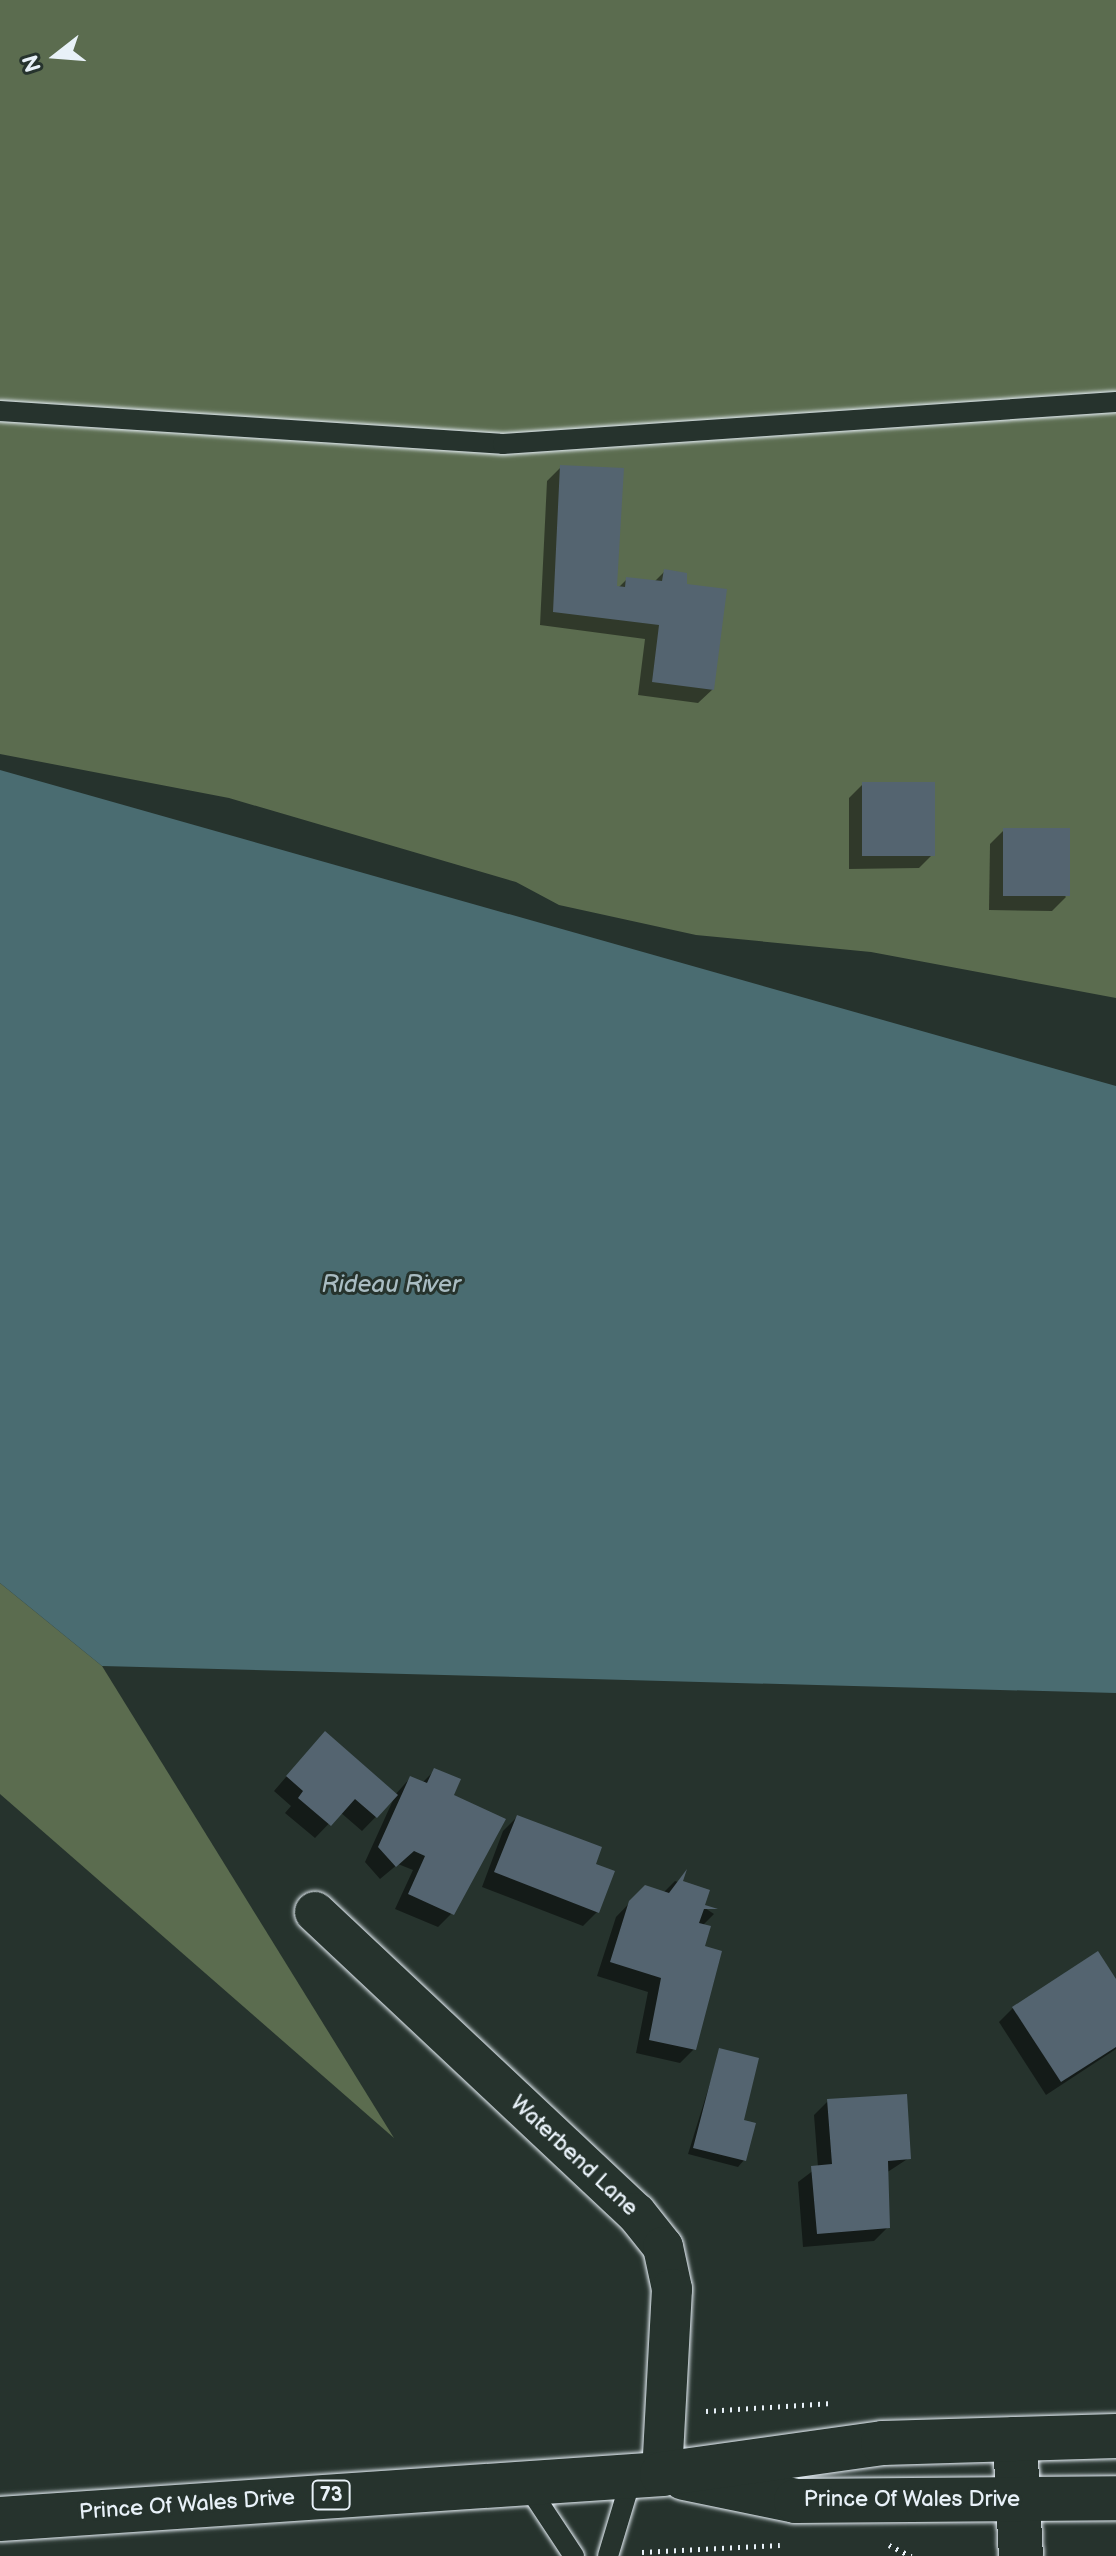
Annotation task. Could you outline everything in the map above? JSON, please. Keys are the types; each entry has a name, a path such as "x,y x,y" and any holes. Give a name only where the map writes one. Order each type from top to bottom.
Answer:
{"main road":[{"name":"Prince Of Wales Drive","path":"0,2519 647,2474 791,2450 1116,2436"},
{"path":"1015,2439 1021,2556"},
{"name":"Prince Of Wales Drive","path":"647,2474 796,2501 1116,2498"}],"street":[{"name":"Waterbend Lane","path":"315,1912 636,2213 663,2247 672,2289 665,2414 647,2474"}],"lane":[{"path":"0,411 503,444 1116,402"},
{"path":"608,2555 647,2474"},
{"path":"525,2482 574,2556"}],"path":[{"path":"665,2414 847,2402"},
{"path":"878,2539 911,2556"},
{"path":"608,2555 799,2544"}],"green space":[{"path":"0,0 1116,0 1116,998 871,952 696,935 559,905 516,882 229,798 0,754"},
{"path":"0,1583 102,1666 394,2138 0,1794"}],"water":[{"name":"Rideau River","path":"0,770 1116,1086 1116,1693 102,1666 0,1583"}],"building":[{"path":"560,465 624,468 617,586 625,587 626,577 662,581 664,569 687,573 687,584 727,589 714,690 652,682 659,625 553,612"},
{"path":"862,782 935,782 935,856 862,856"},
{"path":"1003,828 1070,828 1070,896 1003,896"},
{"path":"325,1731 398,1795 377,1818 355,1799 331,1826 298,1798 303,1791 286,1776"},
{"path":"434,1768 461,1779 454,1795 506,1819 454,1915 408,1894 425,1856 414,1851 396,1867 378,1847 410,1776 427,1783"},
{"path":"517,1815 602,1847 596,1864 615,1871 599,1913 494,1872"},
{"path":"687,1869 683,1881 710,1890 705,1905 718,1909 704,1909 699,1923 711,1926 705,1946 722,1951 696,2050 649,2040 661,1978 610,1962 629,1901 645,1885 669,1893"},
{"path":"1098,1951 1116,1979 1116,2047 1061,2082 1012,2007"},
{"path":"719,2048 759,2058 744,2120 756,2123 746,2161 693,2148"},
{"path":"907,2094 911,2159 888,2161 890,2228 817,2234 811,2166 832,2164 827,2099"}]}
